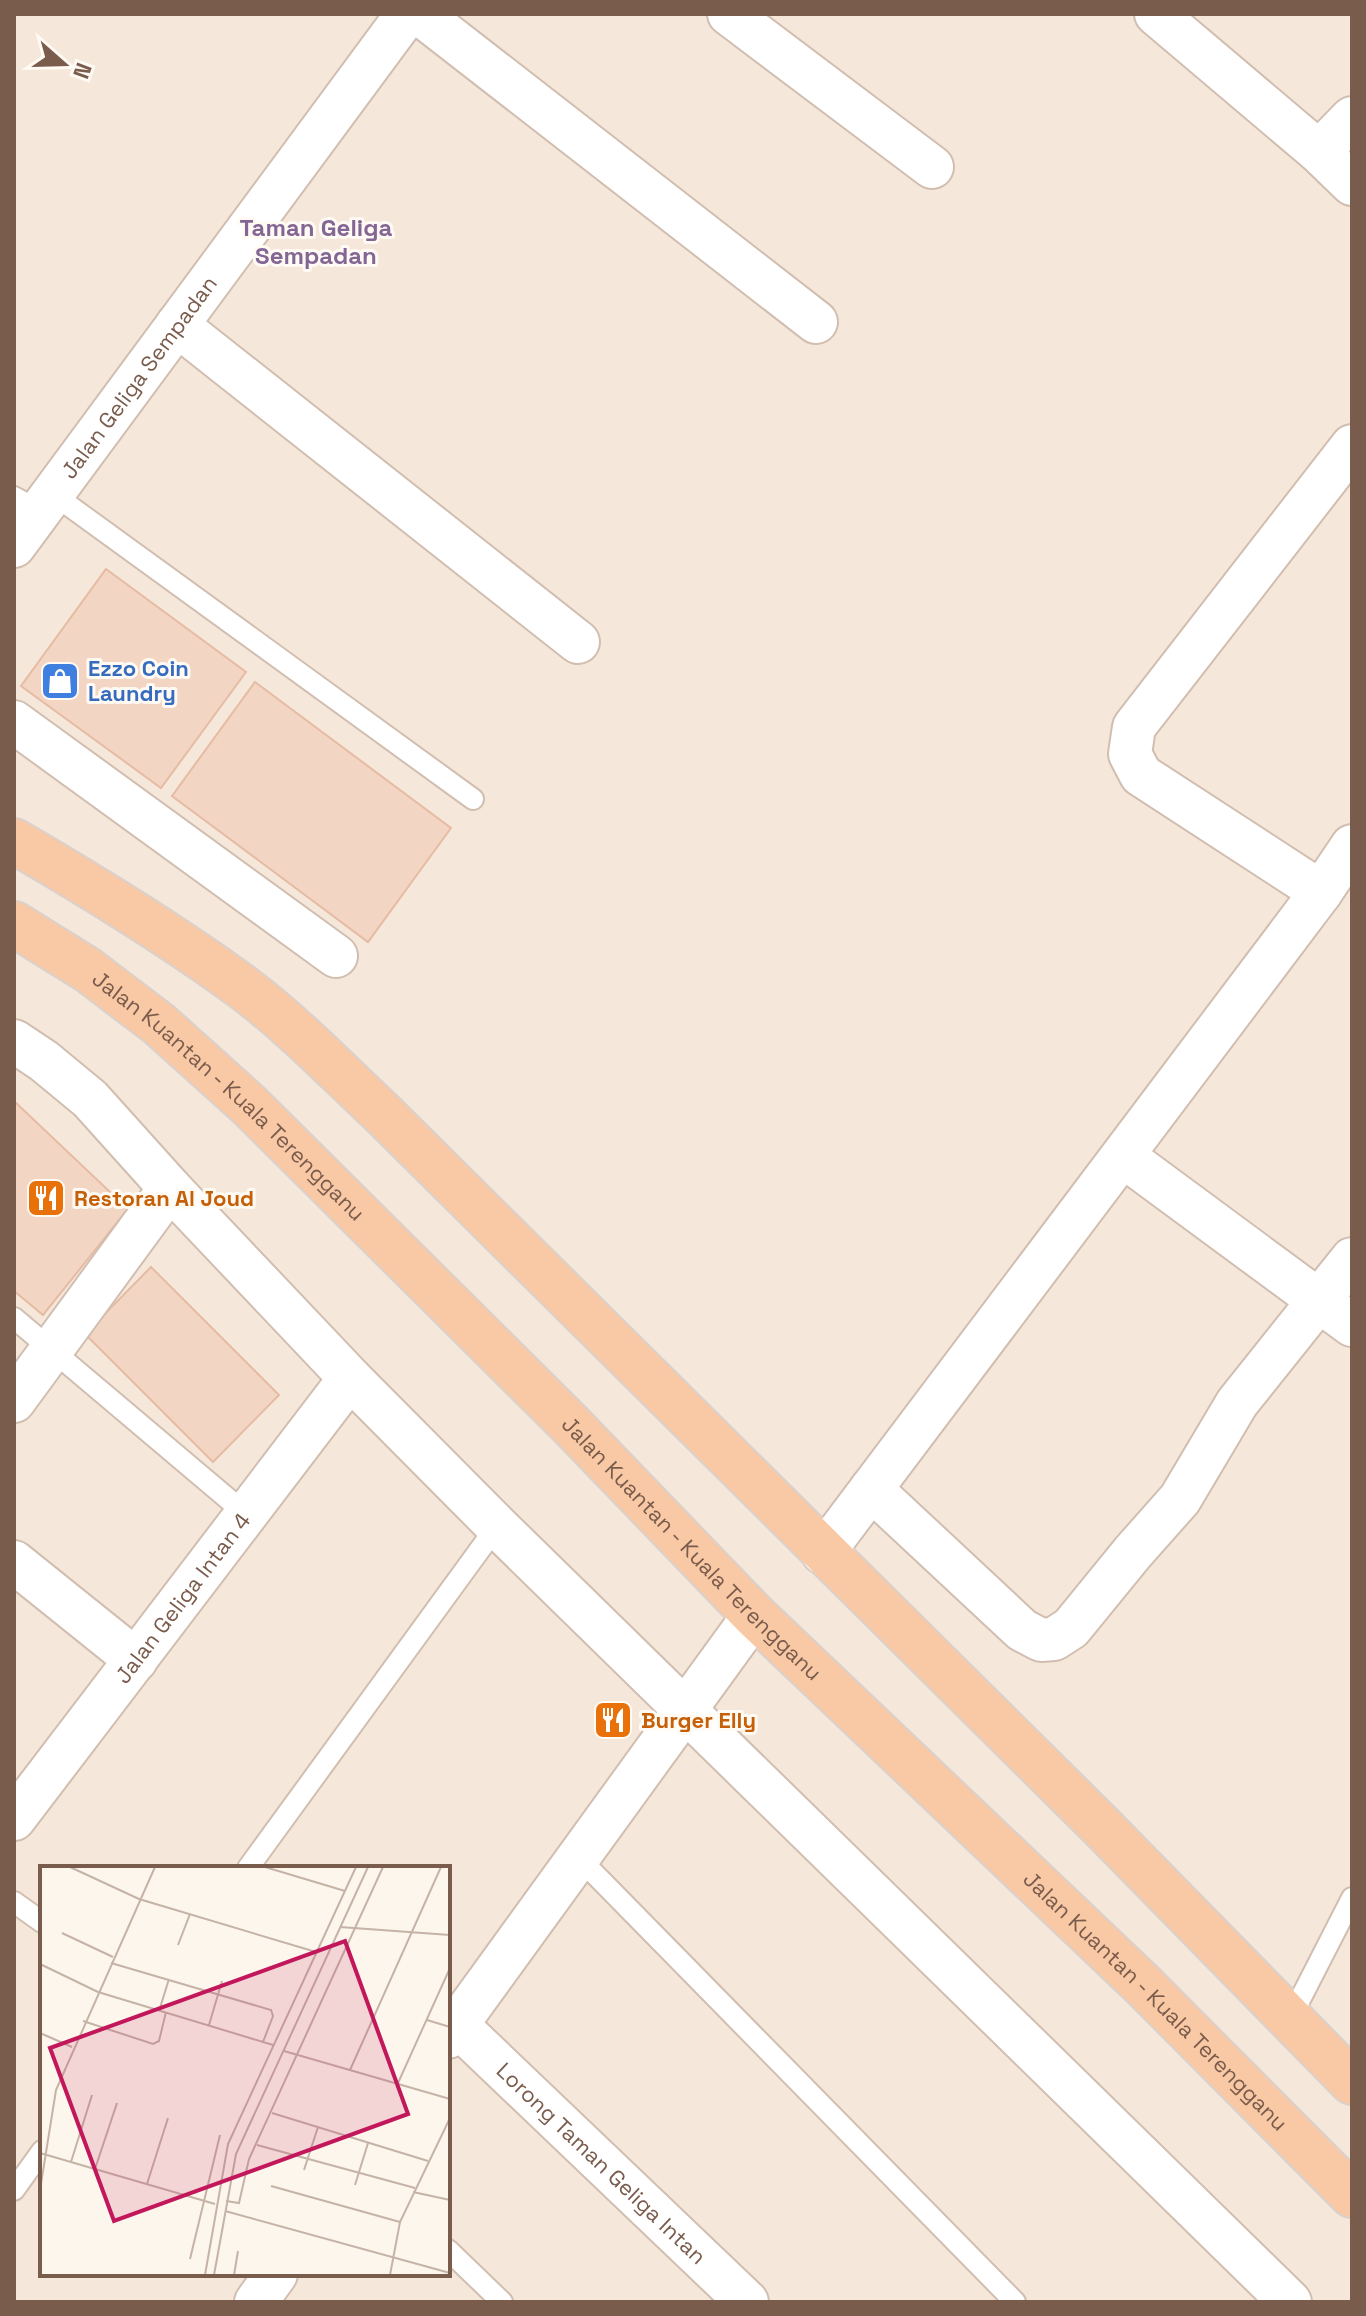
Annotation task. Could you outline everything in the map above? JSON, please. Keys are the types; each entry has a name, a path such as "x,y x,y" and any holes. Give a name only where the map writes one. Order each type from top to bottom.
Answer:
{"highway":[{"path":"14,841 92,887 224,975 310,1045 393,1123 1102,1827 1352,2082"},
{"name":"Jalan Kuantan - Kuala Terengganu","path":"14,924 88,970 159,1024 249,1105 571,1425 754,1615 1142,1984 1352,2195"}],"street":[{"name":"Jalan Geliga Sempadan","path":"14,546 36,501 177,325 407,14"},
{"path":"420,14 816,322"},
{"path":"729,14 932,167"},
{"path":"1156,14 1319,152 1352,184"},
{"path":"1319,152 1352,118"},
{"path":"177,325 578,642"},
{"path":"1321,892 1141,775 1130,754 1134,727 1352,446"},
{"path":"14,722 336,956"},
{"path":"823,1553 1351,848"},
{"path":"14,1041 90,1099 350,1378 497,1526 1290,2302"},
{"path":"1123,1156 1336,1313"},
{"path":"14,1401 170,1188"},
{"path":"871,1489 1022,1630 1041,1640 1054,1639 1071,1628 1180,1499 1237,1403 1336,1313 1352,1259"},
{"name":"Jalan Geliga Intan 4","path":"14,1819 350,1378"},
{"path":"14,1562 136,1660"},
{"path":"452,2031 754,1615"},
{"name":"Lorong Taman Geliga Intan","path":"452,2031 747,2302"},
{"path":"256,2302 275,2276"}],"lane":[{"path":"36,501 473,799"},
{"path":"14,1318 246,1514"},
{"path":"249,1866 497,1526"},
{"path":"578,1857 1015,2302"},
{"path":"1290,2019 1352,1898"},
{"path":"14,1902 40,1921"},
{"path":"14,2190 40,2154"},
{"path":"450,2252 502,2302"}],"shaded area":[{"path":"14,14 1352,14 1352,2302 14,2302"}],"building":[{"path":"106,569 246,672 161,788 21,686"},
{"path":"255,682 451,828 368,942 172,796"},
{"path":"14,1101 128,1209 43,1315 14,1291"},
{"path":"151,1267 279,1395 213,1462 85,1334"}],"place":[{"name":"Ezzo Coin Laundry","path":"60,681"},
{"name":"Restoran Al Joud","path":"46,1198"},
{"name":"Burger Elly","path":"613,1720"}],"district":[{"name":"Taman Geliga Sempadan","path":"316,241"}]}
